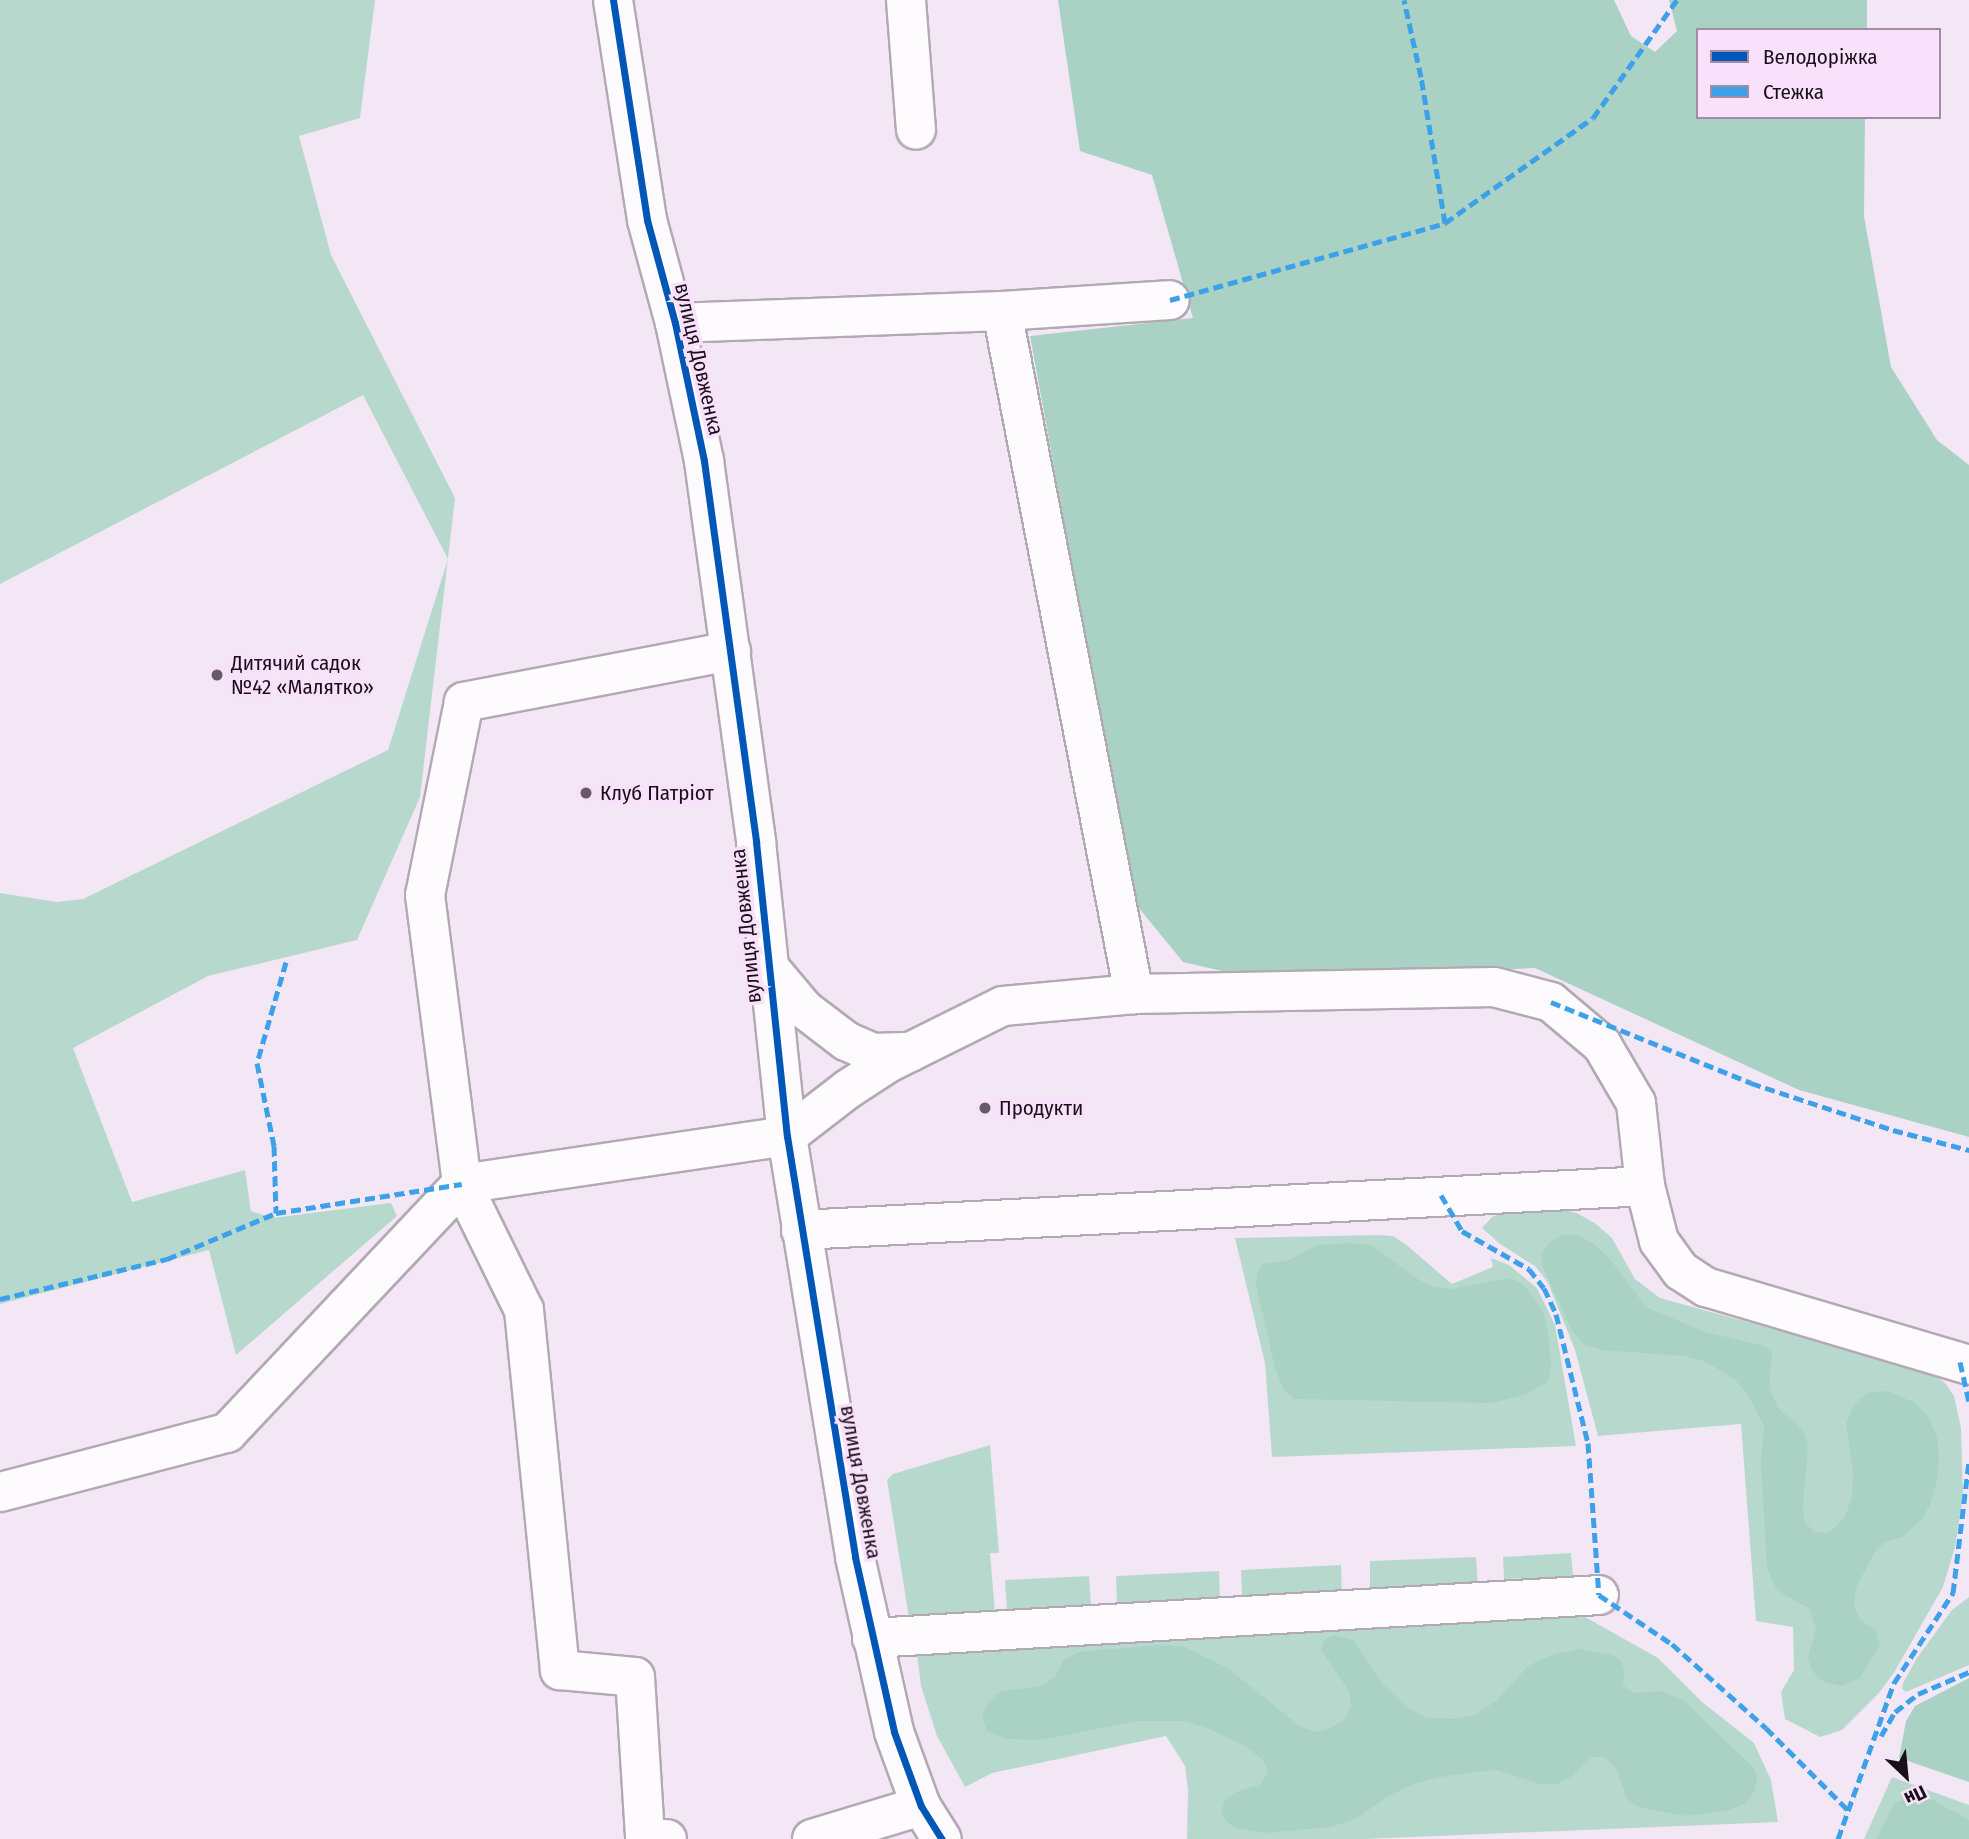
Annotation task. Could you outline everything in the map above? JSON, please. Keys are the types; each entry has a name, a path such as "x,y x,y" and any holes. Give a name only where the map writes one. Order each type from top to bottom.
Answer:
{"street":[{"name":"вулиця Довженка","path":"613,0 647,220 675,323 704,461 756,842 787,1136 855,1557 894,1732 921,1806 942,1839"},
{"path":"906,0 916,130"},
{"path":"675,323 1002,311 1170,300"},
{"path":"1002,311 1134,994"},
{"path":"667,1839 645,1838 635,1677 560,1670 524,1310 462,1184 425,895 464,702 731,651"},
{"path":"767,965 804,1009 846,1041 873,1053 912,1052"},
{"path":"0,1492 227,1433 462,1184 787,1136 848,1089 912,1052 1003,1006 1134,994 1494,987 1551,1002 1602,1045 1636,1103 1645,1186 1658,1241 1681,1271 1706,1287 1969,1365"},
{"path":"801,1230 1645,1186"},
{"path":"872,1638 1599,1595"},
{"path":"812,1839 921,1806"}],"green space":[{"path":"0,0 375,0 360,118 299,136 331,255 455,498 448,559 363,395 0,584"},
{"path":"1058,0 1614,0 1631,36 1655,52 1677,31 1669,0 1867,0 1867,28 1696,28 1696,119 1865,119 1864,216 1891,367 1937,440 1969,465 1969,1137 1799,1090 1535,968 1261,980 1183,962 1134,902 1030,336 1193,318 1152,175 1080,151"},
{"path":"448,560 420,797 357,940 208,976 73,1048 132,1202 245,1170 251,1211 272,1218 391,1203 397,1216 236,1355 209,1250 0,1304 0,893 57,902 83,899 388,750"},
{"path":"1551,1207 1577,1213 1596,1224 1612,1238 1635,1279 1660,1298 1930,1372 1945,1383 1954,1396 1961,1428 1963,1496 1955,1547 1943,1587 1895,1671 1879,1693 1842,1730 1820,1737 1785,1719 1781,1692 1794,1670 1793,1627 1756,1621 1741,1424 1598,1436 1575,1350 1548,1283 1536,1267 1500,1244 1482,1228 1492,1217 1511,1209"},
{"path":"1563,1234 1578,1235 1593,1243 1610,1259 1646,1307 1705,1332 1765,1346 1772,1353 1769,1387 1778,1408 1803,1430 1808,1444 1803,1507 1805,1522 1814,1532 1829,1533 1845,1517 1852,1496 1853,1471 1846,1424 1854,1404 1870,1392 1888,1391 1915,1403 1928,1417 1937,1436 1939,1457 1937,1480 1930,1505 1922,1519 1903,1537 1887,1541 1875,1551 1856,1588 1854,1605 1859,1618 1876,1631 1880,1645 1860,1678 1842,1686 1824,1682 1812,1671 1808,1657 1816,1628 1809,1608 1784,1595 1774,1585 1767,1568 1761,1464 1764,1427 1749,1396 1734,1379 1706,1362 1684,1356 1603,1350 1584,1345 1572,1331 1543,1267 1541,1255 1550,1242"},
{"path":"1393,1236 1404,1243 1452,1284 1493,1267 1491,1258 1509,1265 1537,1288 1555,1325 1576,1446 1272,1457 1265,1363 1235,1238"},
{"path":"1317,1245 1371,1245 1433,1287 1451,1289 1509,1278 1523,1284 1543,1311 1548,1331 1551,1368 1547,1382 1527,1394 1491,1403 1294,1399 1284,1391 1275,1368 1256,1285 1257,1273 1263,1264 1289,1260"},
{"path":"990,1445 999,1553 990,1553 995,1612 909,1618 887,1480 893,1474"},
{"path":"1571,1553 1573,1577 1504,1579 1503,1557"},
{"path":"1476,1557 1478,1586 1370,1592 1370,1561"},
{"path":"1341,1565 1342,1594 1242,1597 1241,1570"},
{"path":"1219,1571 1220,1599 1117,1604 1116,1576"},
{"path":"1089,1576 1091,1605 1007,1611 1005,1580"},
{"path":"1969,1597 1969,1665 1906,1692 1902,1689 1903,1683 1917,1658 1952,1610"},
{"path":"1578,1613 1658,1658 1702,1702 1754,1743 1771,1780 1778,1822 1364,1839 1187,1839 1188,1790 1185,1766 1166,1736 992,1773 965,1787 937,1736 921,1686 916,1646"},
{"path":"1333,1635 1353,1640 1381,1682 1406,1707 1427,1718 1453,1719 1475,1715 1497,1700 1528,1666 1551,1655 1579,1649 1611,1655 1620,1660 1625,1670 1623,1685 1634,1693 1661,1691 1683,1700 1753,1767 1757,1777 1755,1790 1746,1803 1729,1810 1687,1816 1652,1810 1636,1806 1627,1799 1616,1768 1604,1757 1592,1757 1572,1776 1557,1784 1540,1784 1496,1770 1451,1775 1416,1783 1390,1795 1354,1820 1331,1827 1263,1833 1236,1828 1225,1820 1221,1812 1225,1800 1236,1792 1261,1784 1268,1771 1263,1760 1245,1746 1209,1729 1183,1721 1138,1721 1040,1740 1006,1739 987,1731 982,1717 988,1702 1001,1691 1041,1686 1055,1677 1063,1661 1078,1652 1156,1645 1182,1646 1226,1667 1301,1727 1317,1732 1331,1728 1345,1719 1351,1705 1349,1691 1321,1650 1324,1640"},
{"path":"1969,1678 1969,1782 1899,1758 1906,1721 1915,1706"},
{"path":"1892,1777 1969,1805 1969,1839 1864,1839"},
{"path":"1915,1796 1933,1800 1969,1820 1969,1839 1876,1839 1894,1803"}],"marked path":[{"path":"1170,300 1445,223 1421,77 1404,0"},
{"path":"1445,223 1593,118 1677,0"},
{"path":"286,962 257,1063 274,1146 276,1213 462,1184"},
{"path":"1551,1002 1751,1083 1893,1130 1969,1150"},
{"path":"1441,1195 1462,1231 1529,1269 1544,1288 1556,1314 1588,1443 1599,1595 1672,1644 1766,1728 1848,1810"},
{"path":"0,1299 167,1259 276,1213"},
{"path":"1960,1362 1969,1402"},
{"path":"1838,1839 1894,1683 1953,1593 1969,1461"},
{"path":"1881,1736 1895,1712 1918,1694 1969,1672"}],"cycle path":[{"path":"613,0 647,220 675,323 704,461 756,842 787,1136 855,1557 894,1732 921,1806 942,1839"}],"place":[{"name":"Дитячий садок №42 «Малятко»","path":"217,675"},
{"name":"Клуб Патріот","path":"586,793"},
{"name":"Продукти","path":"985,1108"}]}
